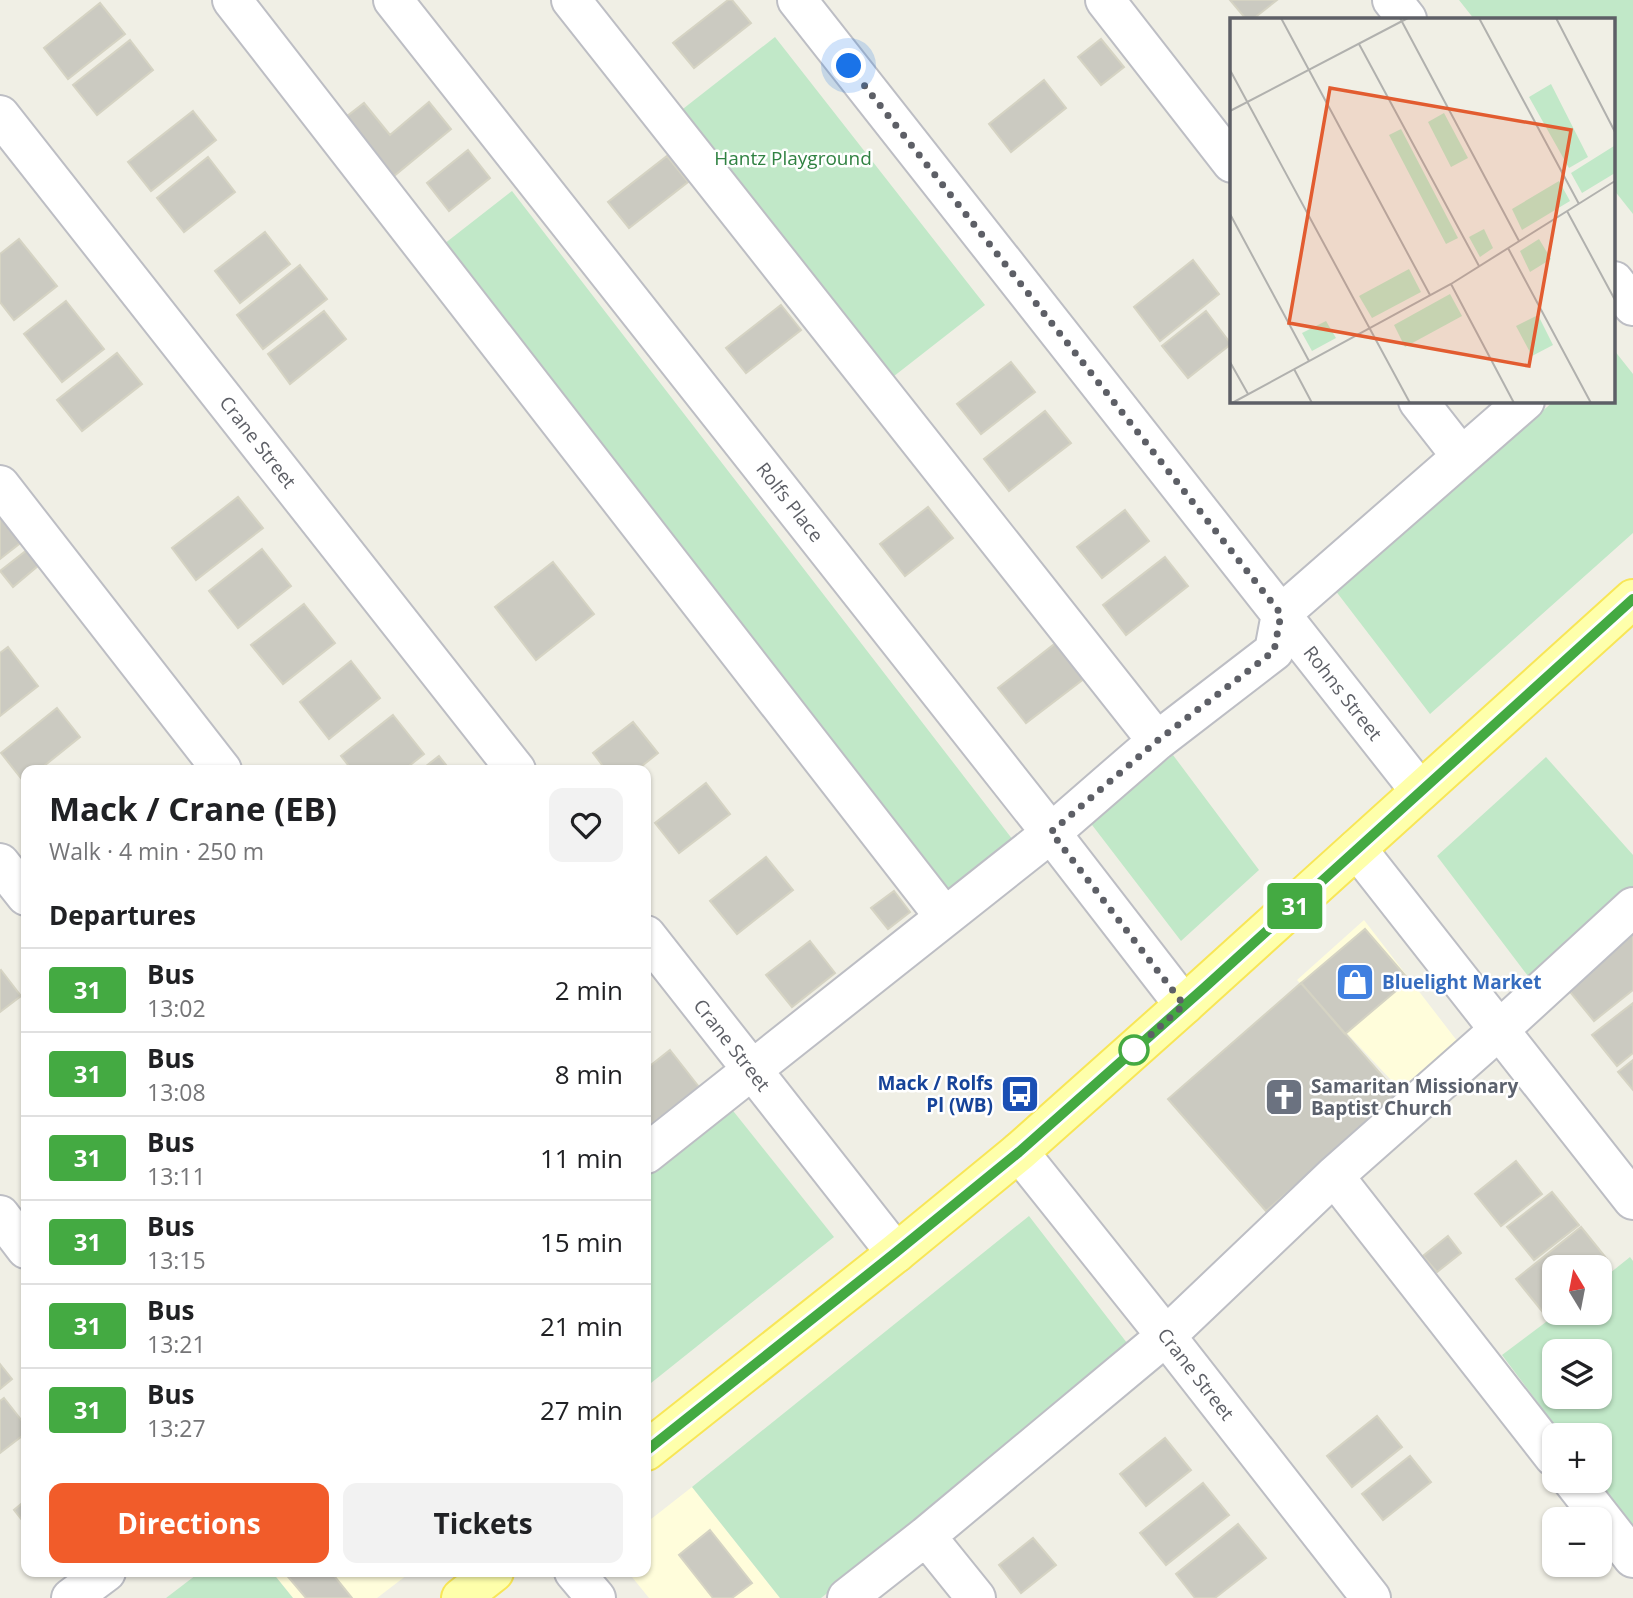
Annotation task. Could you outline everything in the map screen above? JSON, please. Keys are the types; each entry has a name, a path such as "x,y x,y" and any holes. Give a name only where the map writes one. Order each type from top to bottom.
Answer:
{"main road":[{"path":"651,1447 1019,1152 1633,599"},
{"path":"461,1598 488,1577"}],"street":[{"path":"232,0 944,916"},
{"name":"Rolfs Place","path":"393,0 1051,832 1184,1005"},
{"path":"571,0 1157,741"},
{"name":"Rohns Street","path":"797,0 1420,791"},
{"path":"1105,0 1230,160"},
{"path":"1392,0 1406,18"},
{"name":"Crane Street","path":"0,115 512,765"},
{"path":"1616,284 1633,306 1616,321"},
{"path":"1419,402 1461,456"},
{"path":"651,1150 1051,832 1157,741 1274,651 1281,614 1524,402"},
{"path":"0,485 218,765"},
{"path":"1357,849 1633,1199"},
{"path":"0,863 21,890"},
{"path":"847,1598 926,1536 1166,1336 1334,1176 1499,1030 1633,906"},
{"name":"Crane Street","path":"651,941 895,1253"},
{"name":"Crane Street","path":"1019,1152 1371,1598"},
{"path":"1334,1176 1542,1443"},
{"path":"0,1215 21,1242"},
{"path":"1582,1493 1633,1558"},
{"path":"926,1536 976,1598"},
{"path":"71,1598 99,1577"},
{"path":"579,1577 596,1598"}],"shaded area":[{"path":"1364,920 1461,1046 1407,1097 1297,980"},
{"path":"692,1487 780,1598 649,1598 632,1577 651,1577 651,1519"},
{"path":"276,1577 404,1577 377,1598 293,1598"}],"green space":[{"path":"1459,0 1633,0 1633,214 1616,193 1616,18 1473,18"},
{"name":"Hantz Playground","path":"775,37 985,305 889,380 679,112"},
{"path":"512,191 1013,840 945,893 444,244"},
{"path":"1616,353 1633,374 1633,533 1430,714 1335,590 1553,402 1616,402"},
{"path":"1173,755 1259,870 1181,941 1089,821"},
{"path":"1546,757 1633,855 1633,889 1531,980 1437,856"},
{"path":"726,1102 834,1237 651,1383 651,1162"},
{"path":"1029,1216 1134,1352 821,1598 780,1598 692,1487"},
{"path":"1630,1257 1633,1261 1633,1528 1606,1493 1612,1493 1612,1423 1553,1423 1542,1409 1612,1409 1612,1339 1542,1339 1542,1408 1502,1355 1542,1325 1612,1325 1612,1271"},
{"path":"193,1577 276,1577 293,1598 166,1598"}],"building":[{"path":"728,0 732,0 751,23 694,68 673,43"},
{"path":"1230,0 1277,0 1254,18 1245,18"},
{"path":"100,3 125,34 68,79 44,48"},
{"path":"1101,39 1124,67 1101,85 1078,57"},
{"path":"130,40 153,70 97,115 73,85"},
{"path":"1044,80 1066,108 1011,152 989,124"},
{"path":"429,102 451,129 394,176 346,117 364,103 390,135"},
{"path":"193,111 216,140 151,191 128,162"},
{"path":"468,150 490,178 449,211 427,183"},
{"path":"667,156 688,182 629,228 608,202"},
{"path":"208,157 235,192 184,232 157,198"},
{"path":"265,232 290,264 240,303 215,271"},
{"path":"19,239 57,286 14,320 0,302 0,254"},
{"path":"1193,260 1219,294 1160,341 1134,307"},
{"path":"300,265 327,299 263,349 237,315"},
{"path":"66,301 104,349 62,382 24,334"},
{"path":"781,305 801,330 746,373 726,348"},
{"path":"324,311 346,339 290,384 268,354"},
{"path":"1206,311 1230,343 1188,378 1162,346"},
{"path":"117,353 142,384 82,431 57,400"},
{"path":"1011,362 1035,392 981,434 957,404"},
{"path":"1045,411 1071,443 1009,491 984,459"},
{"path":"238,497 263,528 196,580 172,548"},
{"path":"0,505 28,537 0,559"},
{"path":"928,507 953,538 905,576 880,544"},
{"path":"1125,510 1149,541 1102,578 1077,547"},
{"path":"262,549 291,586 238,628 209,591"},
{"path":"27,550 39,565 13,587 0,571"},
{"path":"1165,557 1188,586 1126,635 1103,605"},
{"path":"553,562 594,614 536,660 495,607"},
{"path":"304,604 335,643 283,684 251,645"},
{"path":"1057,642 1085,678 1026,723 998,688"},
{"path":"8,647 38,686 0,716 0,653"},
{"path":"351,661 380,698 329,739 300,702"},
{"path":"57,708 80,737 45,765 21,765 21,778 1,753"},
{"path":"393,715 424,754 410,765 348,765 341,756"},
{"path":"633,722 658,753 643,765 602,765 593,753"},
{"path":"439,756 446,765 427,765"},
{"path":"706,783 730,814 679,853 655,823"},
{"path":"766,857 793,890 737,934 710,901"},
{"path":"894,891 910,912 888,929 871,908"},
{"name":"Bluelight Market","path":"1365,929 1409,980 1345,1034 1301,983"},
{"path":"1632,935 1633,990 1594,1021 1566,987"},
{"path":"810,941 835,973 792,1007 766,975"},
{"path":"0,971 21,996 0,1012"},
{"name":"Samaritan Missionary Baptist Church","path":"1301,983 1399,1095 1266,1211 1168,1099"},
{"path":"1633,1003 1633,1053 1617,1066 1592,1035"},
{"path":"670,1050 699,1087 651,1124 651,1065"},
{"path":"1633,1060 1633,1090 1618,1072"},
{"path":"1516,1161 1542,1194 1501,1226 1475,1194"},
{"path":"1552,1192 1579,1225 1534,1260 1507,1227"},
{"path":"1581,1227 1604,1255 1546,1255"},
{"path":"1448,1236 1461,1253 1437,1272 1423,1256"},
{"path":"1542,1258 1542,1311 1516,1279"},
{"path":"0,1364 12,1379 0,1389"},
{"path":"4,1398 21,1420 21,1437 0,1453 0,1401"},
{"path":"1377,1416 1402,1447 1352,1487 1327,1456"},
{"path":"1165,1438 1191,1470 1146,1506 1120,1474"},
{"path":"1410,1456 1431,1482 1383,1520 1362,1494"},
{"path":"1203,1483 1229,1515 1166,1565 1140,1533"},
{"path":"21,1504 21,1519 14,1510"},
{"path":"1238,1524 1266,1558 1215,1598 1195,1598 1176,1574"},
{"path":"710,1530 752,1583 732,1598 713,1598 679,1555"},
{"path":"1033,1538 1056,1565 1021,1593 999,1565"},
{"path":"288,1577 335,1577 352,1598 306,1598"}],"bus line":[{"name":"31","path":"651,1447 1019,1152 1633,599"}],"place":[{"name":"Bluelight Market","path":"1355,982"},
{"name":"Mack / Rolfs Pl (WB)","path":"1020,1094"},
{"name":"Samaritan Missionary Baptist Church","path":"1284,1097"}],"route":[{"path":"849,66 1281,614 1274,651 1157,741 1051,832 1184,1005 1134,1050"}]}
